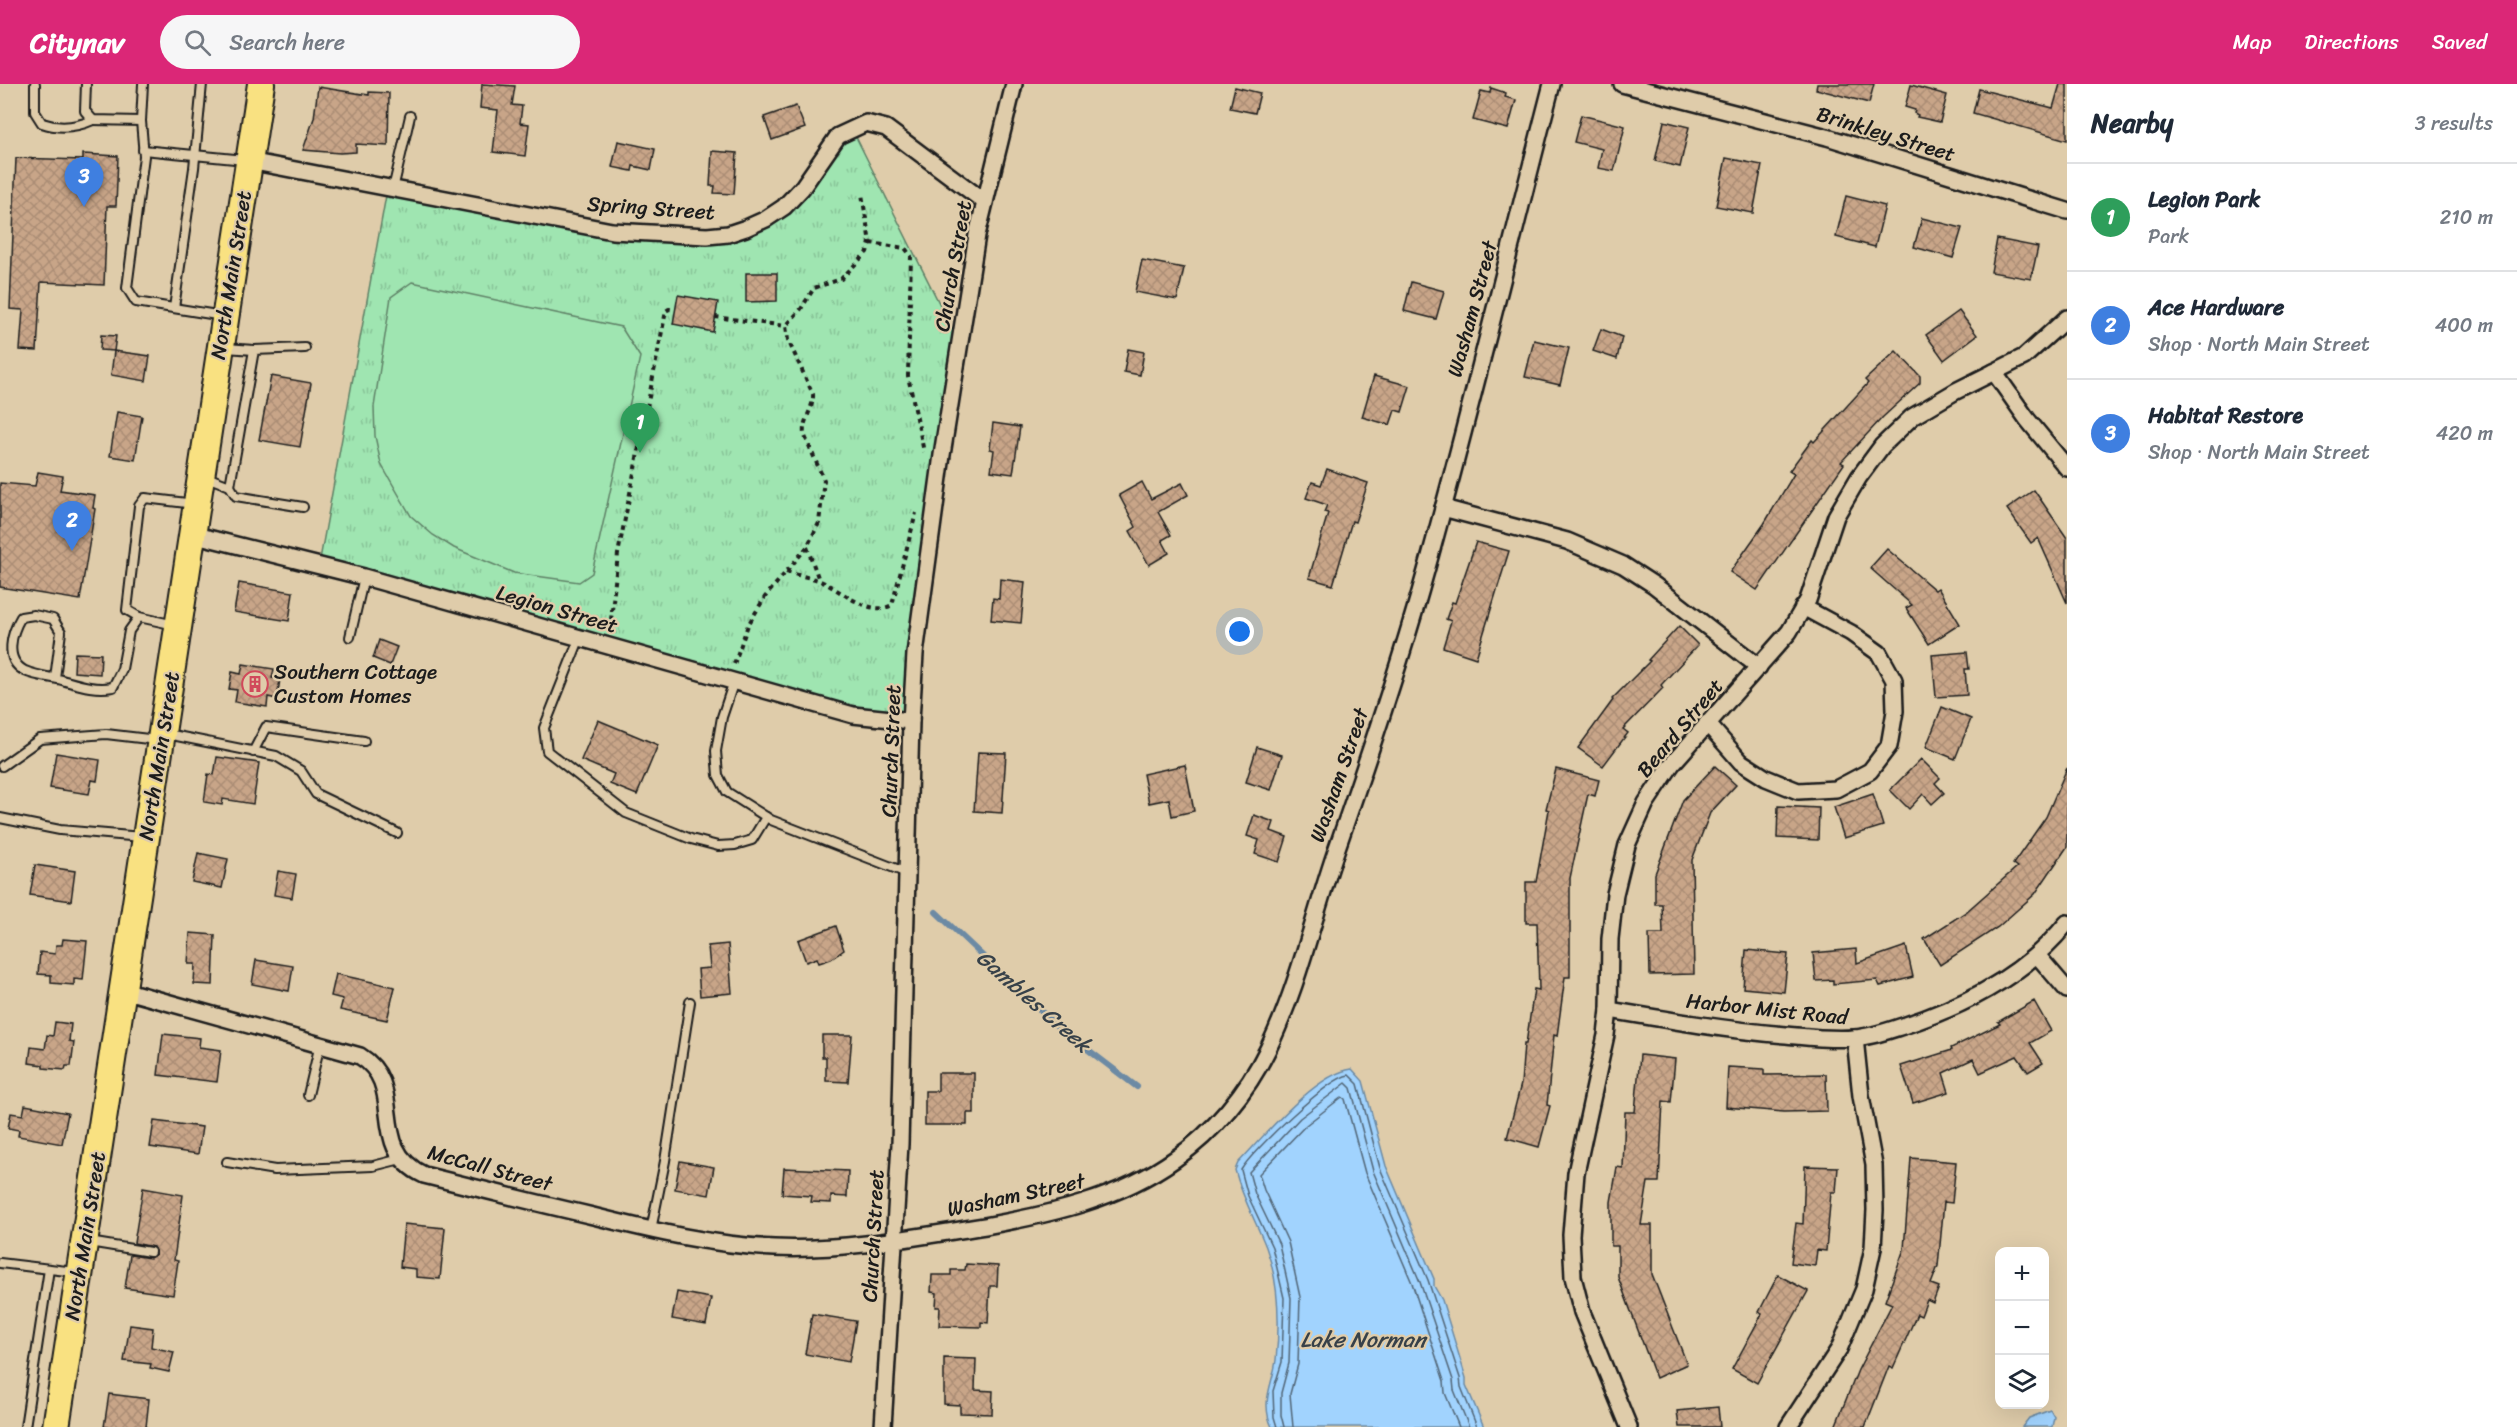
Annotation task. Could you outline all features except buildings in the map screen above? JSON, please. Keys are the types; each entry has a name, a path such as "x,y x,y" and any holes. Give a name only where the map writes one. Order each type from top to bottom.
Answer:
{"main road":[{"name":"North Main Street","path":"56,1427 261,84"}],"street":[{"name":"Church Street","path":"883,1427 900,1144 909,873 911,722 917,644 942,455 977,235 1014,84"},
{"name":"Washam Street","path":"893,1240 1023,1219 1065,1210 1119,1192 1152,1175 1198,1141 1237,1098 1269,1047 1308,943 1324,885 1384,709 1443,508 1552,84"},
{"name":"Brinkley Street","path":"1622,84 1827,137 2067,211"},
{"name":"Spring Street","path":"249,161 612,231 691,235 728,234 766,219 784,207 802,188 838,136 866,123 886,128 985,202"},
{"name":"Beard Street","path":"1629,1427 1582,1312 1573,1277 1571,1235 1576,1173 1606,1035 1612,916 1627,845 1646,803 1672,764 1759,668 1788,632 1808,600 1836,516 1859,477 1882,446 1912,417 1956,391 2024,357 2067,318"},
{"path":"1994,372 2027,419 2067,468"},
{"path":"1443,508 1567,541 1623,565 1654,585 1759,668"},
{"name":"Legion Street","path":"192,534 364,577 853,715 911,722"},
{"path":"1707,723 1741,762 1766,778 1798,791 1836,789 1870,771 1889,746 1895,711 1894,680 1879,653 1851,633 1803,608"},
{"name":"Harbor Mist Road","path":"1609,1010 1726,1030 1821,1038 1856,1038 1881,1033 1943,1013 1978,995 2037,955 2067,923"},
{"path":"2037,955 2067,990"},
{"name":"McCall Street","path":"123,990 360,1056 377,1070 385,1089 394,1148 401,1159 412,1169 424,1175 651,1230 706,1241 780,1248 893,1240"},
{"path":"1788,1427 1839,1349 1864,1290 1873,1248 1874,1165 1861,1096 1856,1038"}],"lane":[{"path":"35,84 35,112 42,123 70,126 93,120 141,121"},
{"path":"86,84 85,111 93,120"},
{"path":"143,84 141,121 143,150 127,288 136,302 225,316"},
{"path":"174,308 195,155 202,84"},
{"path":"393,189 410,116"},
{"path":"143,150 249,161"},
{"path":"220,348 254,350 305,348"},
{"path":"230,486 254,350"},
{"path":"200,475 230,486 236,496 303,507"},
{"path":"179,626 139,617 127,610 139,506 145,498 196,504"},
{"path":"350,637 364,577"},
{"path":"55,678 61,632 53,619 34,615 21,616 13,630 10,646 15,661 24,670 97,690 113,687 122,669 129,631 139,617"},
{"path":"580,637 544,728 547,752 626,813 691,839 718,846 735,845 752,840 766,817"},
{"path":"734,681 722,717 716,751 718,775 727,792 766,817 909,873"},
{"path":"253,752 266,727 364,741"},
{"path":"2,766 40,739 106,734 162,737 253,752 276,756 301,771 316,794 397,833"},
{"path":"0,818 60,830 147,837"},
{"path":"651,1230 665,1161 690,1002"},
{"path":"308,1095 320,1044"},
{"path":"227,1162 275,1170 373,1166 401,1159"},
{"path":"84,1242 150,1252"},
{"path":"0,1263 80,1273"},
{"path":"25,1427 49,1269"}],"path":[{"path":"734,664 748,625 765,597 807,547 819,523 824,480 803,428 814,402 813,394 788,340 786,326 801,309 814,288 841,279 867,252 870,243 862,194"},
{"path":"870,243 905,248 911,256 908,376 922,435 924,459"},
{"path":"609,645 618,554 666,311 675,310"},
{"path":"715,317 786,326"},
{"path":"786,572 819,581 865,605 882,609 891,605 904,549 918,507"},
{"path":"807,547 819,581"}],"green space":[{"path":"852,129 958,341 910,721 892,720 319,565 387,190 555,222 708,237 768,220"},
{"path":"412,282 621,327 640,357 592,573 579,582 514,573 454,548 433,535 411,516 381,464 375,436 374,407 391,297"}],"water":[{"name":"Lake Norman","path":"1352,1069 1363,1081 1386,1166 1434,1279 1434,1286 1442,1300 1466,1378 1466,1385 1484,1427 1272,1427 1267,1401 1277,1346 1278,1317 1274,1274 1266,1247 1245,1200 1235,1170 1238,1163 1262,1137 1307,1093 1338,1073"},
{"path":"2050,1410 2054,1417 2052,1427 2022,1427 2029,1418"}],"waterway":[{"name":"Gambles Creek","path":"936,912 1057,1026 1137,1087"}],"place":[{"name":"Habitat Restore","path":"84,207"},
{"name":"Legion Park","path":"640,453"},
{"name":"Ace Hardware","path":"72,551"},
{"name":"Southern Cottage Custom Homes","path":"255,684"}]}
